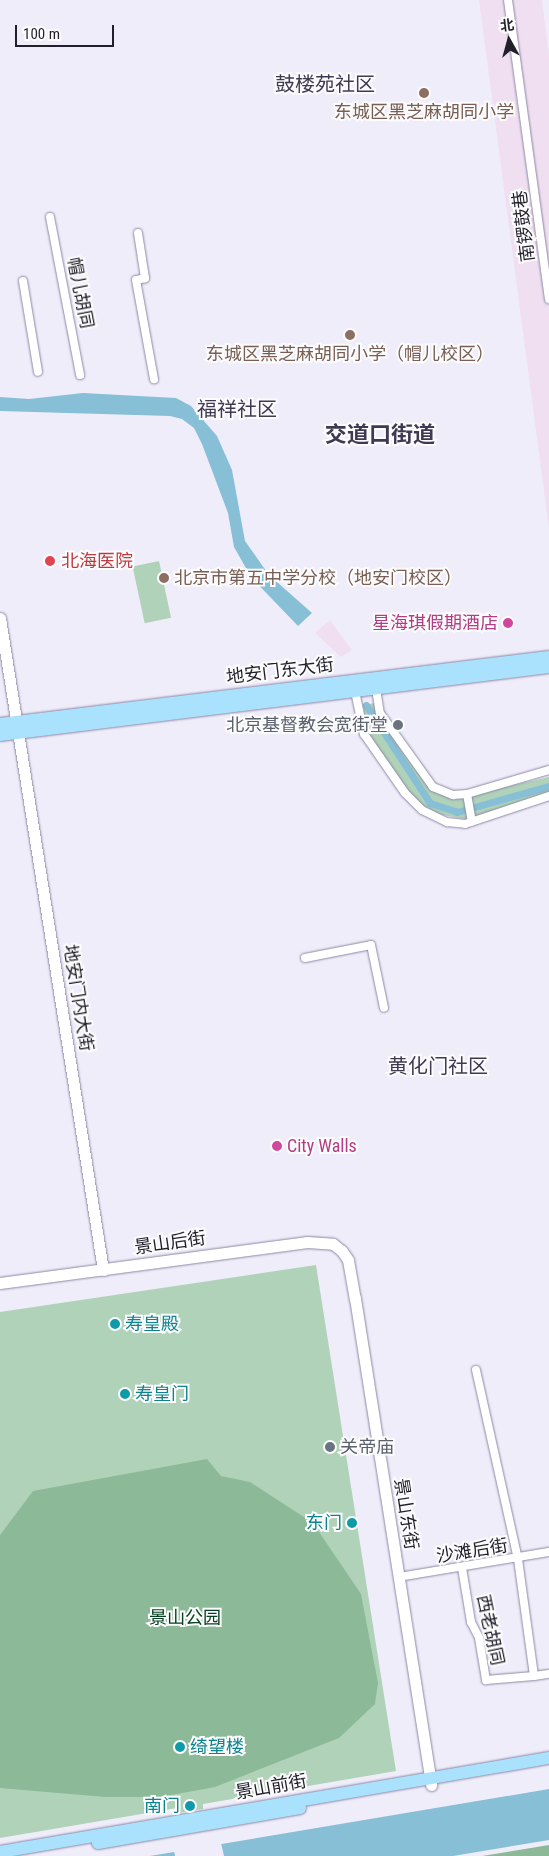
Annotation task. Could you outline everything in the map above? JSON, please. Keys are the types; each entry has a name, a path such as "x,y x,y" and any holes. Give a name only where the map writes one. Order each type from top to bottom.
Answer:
{"main road":[{"name":"地安门东大街","path":"16,727 256,690 549,657"},
{"name":"地安门东大街","path":"16,727 376,689 549,668"},
{"path":"0,724 16,727"},
{"path":"0,735 16,727"},
{"name":"景山前街","path":"18,1856 549,1758"},
{"name":"景山前街","path":"0,1852 430,1781 549,1765"}],"street":[{"name":"南锣鼓巷","path":"508,0 549,300"},
{"name":"帽儿胡同","path":"50,217 80,375"},
{"path":"138,233 146,278 136,280 154,379"},
{"path":"23,281 38,372"},
{"name":"地安门内大街","path":"0,618 103,1270"},
{"path":"376,689 380,713 434,787 453,795 467,794 549,770"},
{"path":"355,691 364,734 405,793 422,810 447,822 465,824 549,796"},
{"path":"467,794 472,822"},
{"path":"304,958 371,945 384,1008"},
{"name":"景山后街","path":"0,1283 307,1242 333,1244 342,1251"},
{"name":"景山东街","path":"342,1251 350,1269 430,1781"},
{"path":"476,1370 518,1559 534,1676 549,1674"},
{"name":"沙滩后街","path":"398,1577 518,1559 549,1552"},
{"name":"西老胡同","path":"462,1568 471,1622 479,1638 486,1680 534,1676"}],"shaded area":[{"path":"479,0 542,0 549,55 549,529"},
{"path":"330,620 352,650 341,657 315,633"}],"green space":[{"path":"159,561 171,618 145,623 133,567"},
{"path":"375,703 429,785 456,798 549,777 549,794 465,819 426,812 413,799 368,734 363,705"},
{"name":"景山公园","path":"316,1265 396,1771 203,1804 203,1809 178,1813 177,1808 0,1838 0,1312"},
{"path":"207,1459 221,1476 250,1482 313,1523 361,1594 378,1683 375,1704 339,1738 215,1787 161,1797 105,1797 0,1788 0,1535 33,1491"},
{"path":"549,1845 549,1856 482,1856"}],"water":[{"path":"83,393 176,398 191,406 217,436 232,470 245,541 269,575 312,613 298,626 251,577 234,547 228,513 202,444 194,428 182,419 170,416 0,411 0,397 29,399"},
{"path":"549,1789 549,1840 453,1856 150,1856"}],"pier":[{"path":"221,1843 224,1856 175,1856 174,1851"}],"waterway":[{"path":"366,705 430,803 457,812 549,786"}],"place":[{"name":"东城区黑芝麻胡同小学","path":"424,93"},
{"name":"东城区黑芝麻胡同小学（帽儿校区）","path":"350,335"},
{"name":"北海医院","path":"50,561"},
{"name":"北京市第五中学分校（地安门校区）","path":"164,578"},
{"name":"星海琪假期酒店","path":"508,623"},
{"name":"北京基督教会宽街堂","path":"398,725"},
{"name":"City Walls","path":"277,1146"},
{"name":"寿皇殿","path":"115,1324"},
{"name":"寿皇门","path":"125,1394"},
{"name":"关帝庙","path":"330,1447"},
{"name":"东门","path":"352,1523"},
{"name":"绮望楼","path":"180,1747"},
{"name":"南门","path":"190,1806"}],"district":[{"name":"鼓楼苑社区","path":"325,84"},
{"name":"福祥社区","path":"237,409"},
{"name":"交道口街道","path":"380,435"},
{"name":"黄化门社区","path":"438,1066"}]}
